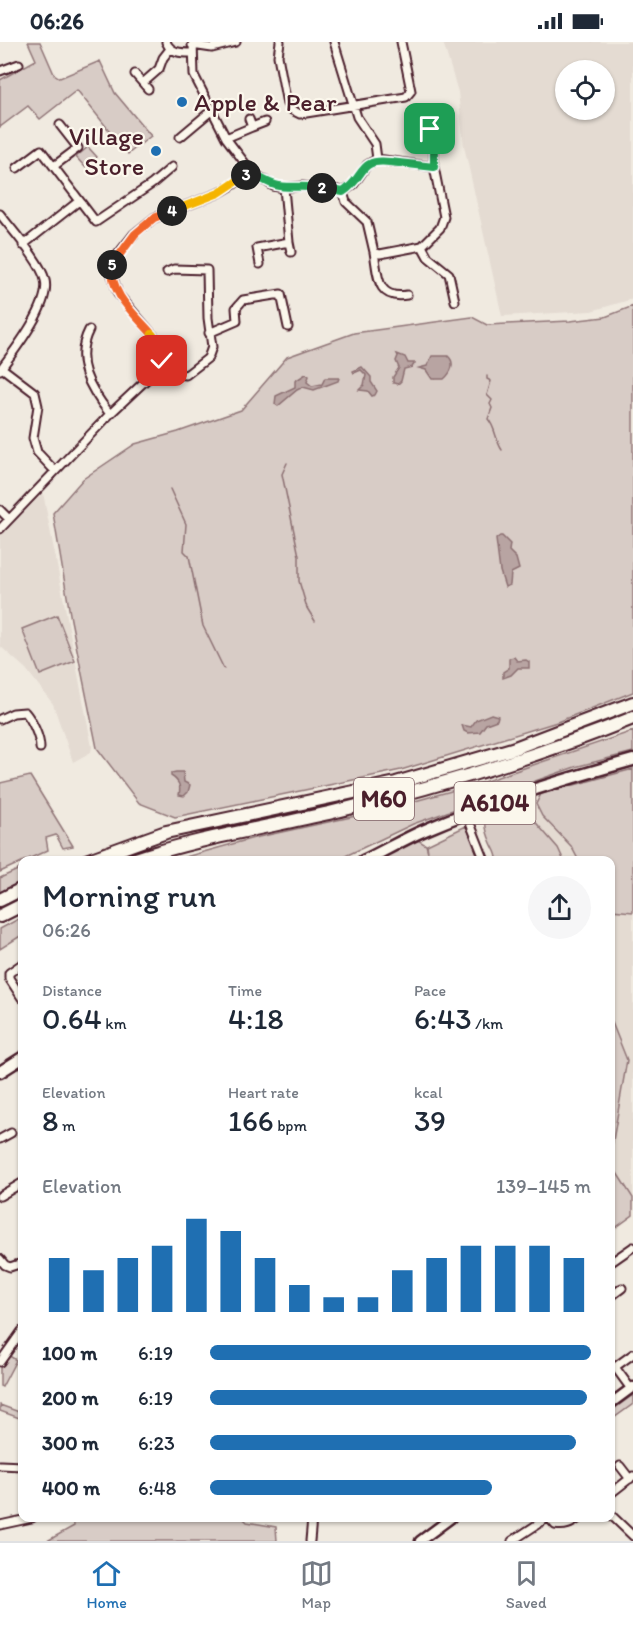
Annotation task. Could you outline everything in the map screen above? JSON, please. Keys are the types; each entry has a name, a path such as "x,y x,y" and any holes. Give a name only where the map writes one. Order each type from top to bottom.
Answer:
{"highway":[{"name":"M60","path":"100,856 166,832 396,783 512,749 633,704"},
{"name":"M60","path":"147,856 193,842 327,813 459,779 530,757 633,718"},
{"path":"0,900 18,891"},
{"path":"0,916 18,907"}],"main road":[{"name":"A6104","path":"373,856 466,813 532,789 633,760"},
{"path":"0,1072 18,1061"}],"street":[{"path":"280,42 278,56 287,104 300,114 406,97 411,91 401,42"},
{"path":"334,42 357,117 375,144 377,159"},
{"path":"135,74 146,86 159,69 168,45 179,53 193,47 212,48 236,43"},
{"path":"193,47 194,75 226,138 250,171 273,186 284,188 302,186 343,192"},
{"path":"0,71 19,64"},
{"path":"180,137 212,111"},
{"path":"249,118 252,127"},
{"path":"226,138 265,122"},
{"path":"54,166 78,148 60,125"},
{"path":"374,252 380,254 422,246 440,228 444,217 434,167 434,140 430,129"},
{"path":"17,168 41,150 96,222 152,184 172,167"},
{"path":"343,192 354,184 367,165 377,159 434,167"},
{"path":"0,529 110,414 160,367 163,352 159,342 117,294 112,275 112,262 135,234 154,218 219,193 234,185 250,171"},
{"path":"284,188 291,252"},
{"path":"343,192 346,202 367,222 381,287 387,294 396,297 407,295"},
{"path":"23,245 79,201"},
{"path":"0,214 45,278 46,292 41,308 1,369 35,393 38,406 33,438 37,452 55,471"},
{"path":"256,240 260,264"},
{"path":"257,248 289,242"},
{"path":"422,246 428,257 449,274 455,301"},
{"path":"160,367 176,374 186,375 208,358 212,347 209,333 207,270 174,269 167,272"},
{"path":"209,333 237,321 236,308 243,300 281,294 288,327"},
{"path":"89,330 82,346 84,370 94,395 110,414"},
{"path":"0,510 9,519"},
{"path":"0,719 27,709 33,727 40,738 39,750"},
{"path":"466,813 483,856"},
{"path":"18,967 9,973 9,978 18,992"},
{"path":"0,1139 11,1133"},
{"path":"0,1196 18,1188"},
{"path":"615,1259 633,1246"},
{"path":"0,1259 10,1267 18,1264"},
{"path":"615,1293 622,1288"},
{"path":"0,1362 18,1337"},
{"path":"615,1400 632,1388 615,1367 633,1354"},
{"path":"0,1465 18,1466"},
{"path":"615,1490 631,1478 620,1466"},
{"path":"615,1519 633,1536"},
{"path":"0,1525 18,1521"},
{"path":"310,1541 312,1522"},
{"path":"420,1541 446,1522"},
{"path":"512,1541 542,1522"},
{"path":"552,1522 562,1526 574,1522"}],"shaded area":[{"path":"28,42 40,42 54,74 60,78 100,61 115,93 151,136 128,154 77,90 40,119 28,106 0,127 0,80 36,60"},
{"path":"443,42 633,42 633,299 591,311 502,316 464,146 458,92"},
{"path":"88,147 97,157 85,167 76,157"},
{"path":"633,306 633,692 557,722 401,770 175,817 139,803 97,748 71,620 53,513 83,479 135,444 241,410 287,357 354,333 472,317 487,325 570,321 605,317"},
{"path":"397,354 405,357 408,363 415,363 412,367 404,369 398,384 393,383 393,377 399,368 396,361"},
{"path":"432,356 448,356 452,362 452,368 444,379 432,379 426,370 419,368 427,366"},
{"path":"362,367 371,377 371,382 377,391 375,395 372,396 368,391 359,390 364,385 366,375 361,370 354,373 353,371"},
{"path":"306,374 309,376 307,382 312,386 322,384 325,378 339,378 338,381 314,390 303,387 278,406 275,404 276,396 295,387 295,381"},
{"path":"43,493 92,747 91,752 73,762 53,704 26,669 0,646 0,536"},
{"path":"500,536 510,544 509,551 516,558 519,569 511,573 510,585 505,587 500,571 496,539"},
{"path":"57,615 75,661 40,675 22,629"},
{"path":"514,657 517,661 529,662 529,668 518,668 511,675 503,678 503,672 509,668 509,658"},
{"path":"491,714 498,716 497,720 486,724 480,732 464,731 462,725 471,727 476,720"},
{"path":"633,731 633,752 575,767 413,824 346,856 189,856 254,838 379,811 480,783"},
{"path":"633,769 633,912 615,910 615,856 576,856 571,846 542,816 536,804 541,794"},
{"path":"183,772 184,782 190,785 184,796 179,795 179,784 171,776 171,773"},
{"path":"30,776 73,846 63,848 56,835 46,838 48,850 35,856 18,856 18,864 0,872 0,783"},
{"path":"559,789 614,856 562,856 558,848 518,802"},
{"path":"518,802 558,848 562,856 496,856 486,824 489,814"},
{"path":"466,826 480,856 384,856 418,840 426,845 428,852 427,845"},
{"path":"615,857 633,879 633,1198 615,1169 615,1129 627,1060 615,1030"},
{"path":"18,870 18,883 0,893 0,878"},
{"path":"18,919 18,938 0,949 0,929"},
{"path":"615,1030 627,1060 615,1129"},
{"path":"615,1170 633,1198 633,1215 615,1228"},
{"path":"8,1355 16,1360 2,1387 0,1386 0,1368"},
{"path":"633,1395 633,1404 615,1417 615,1408"},
{"path":"0,1405 18,1412 18,1418 0,1411"},
{"path":"74,1522 247,1522 276,1527 277,1541 47,1541 74,1526"}],"waterway":[{"path":"487,376 487,379 491,381 487,395 492,400 488,419 502,450"},
{"path":"287,463 282,474 299,556 299,581 307,608 315,621"},
{"path":"170,489 186,524 184,551 189,556 203,626 224,669"}],"place":[{"name":"Apple & Pear","path":"182,102"},
{"name":"Village Store","path":"156,151"}],"route":[{"path":"162,361 163,352 159,342 117,294 114,286 112,262 135,234 154,218 219,193 234,185 250,171 273,186 284,188 302,186 343,192 354,184 367,165 377,159 434,167 434,140 430,129"}]}
